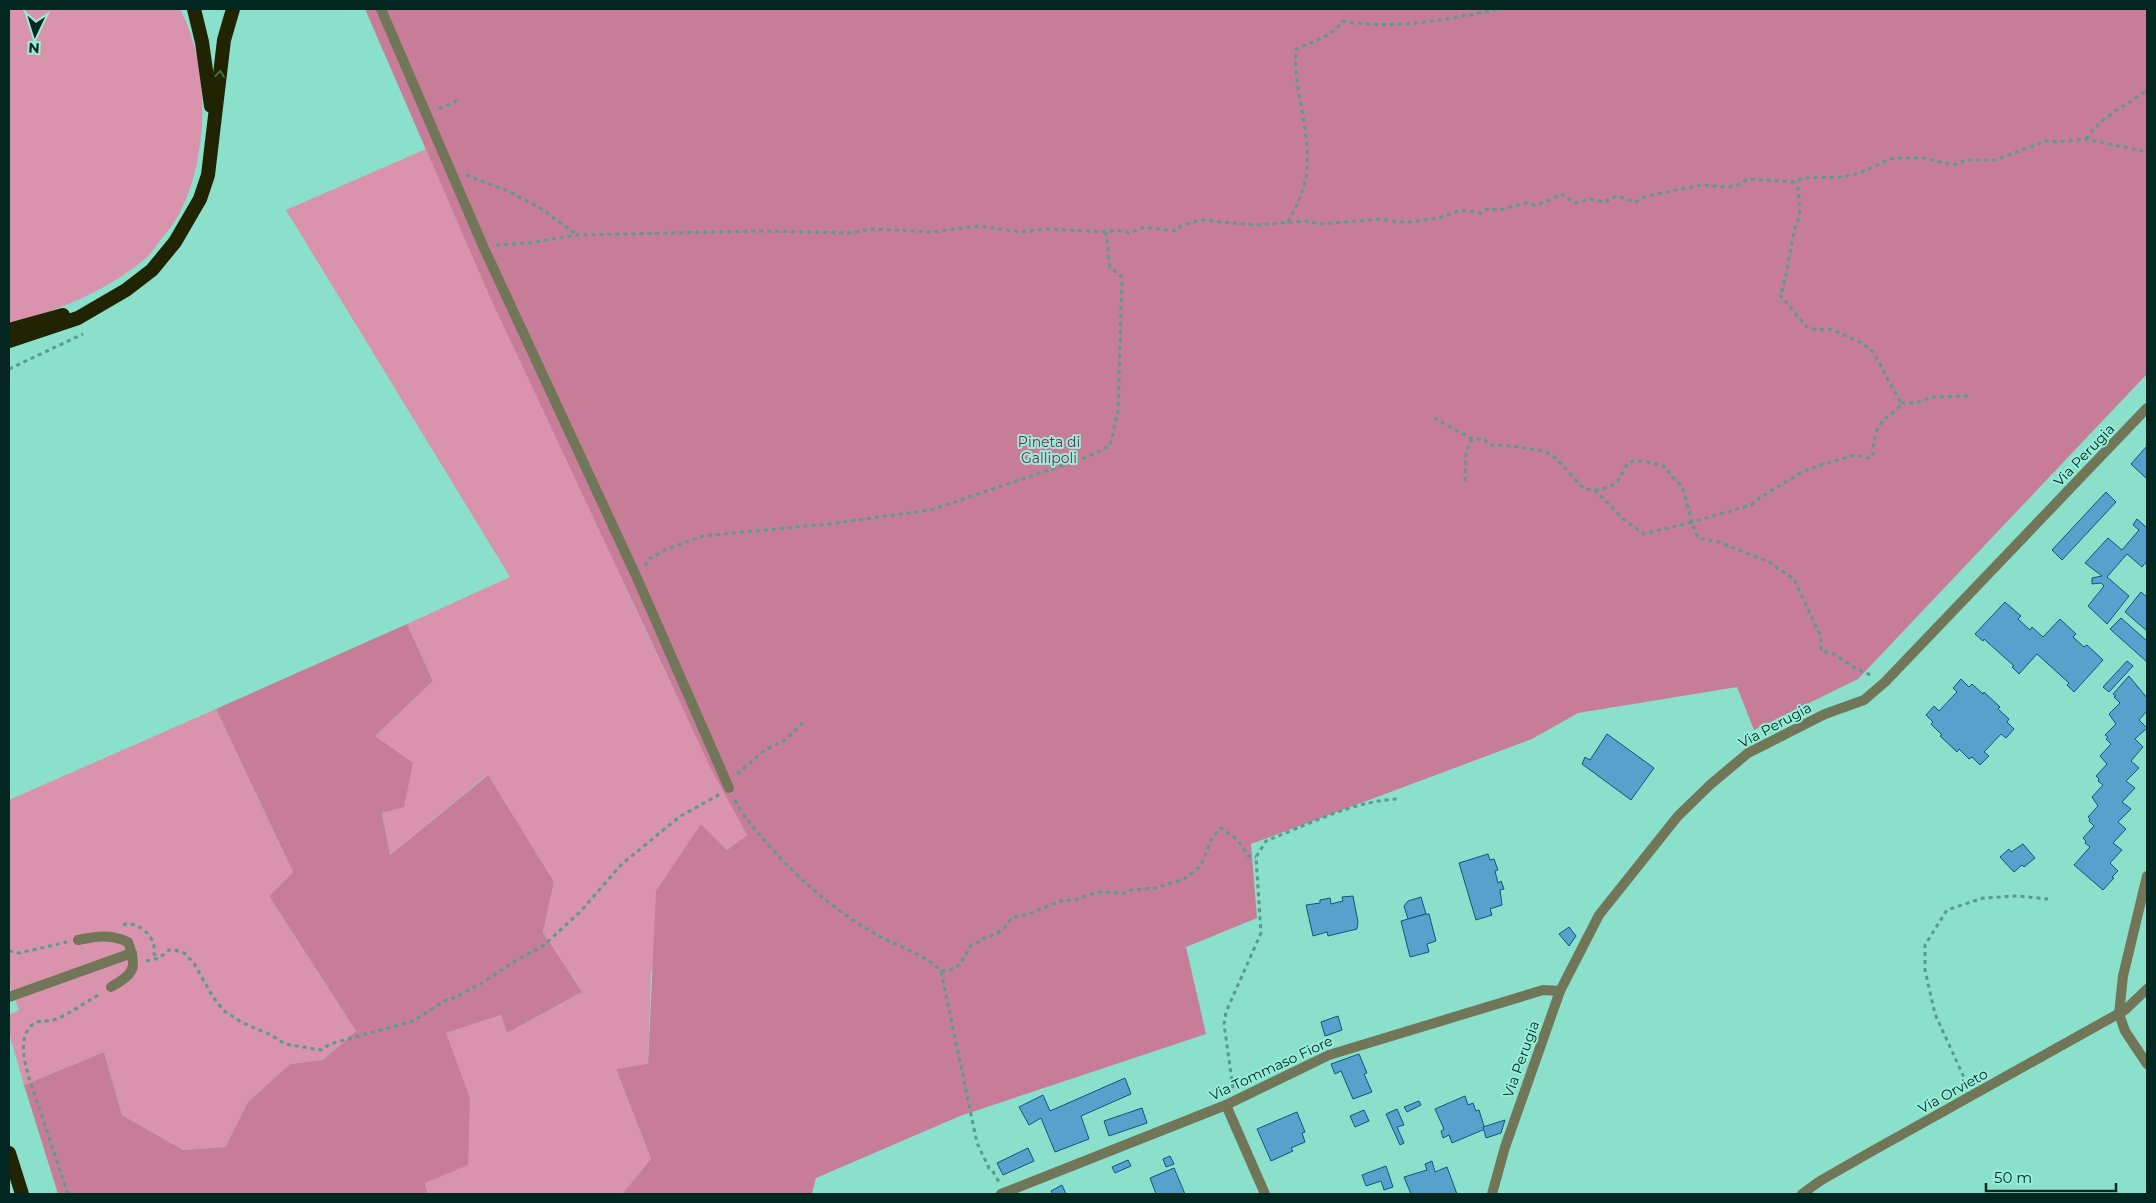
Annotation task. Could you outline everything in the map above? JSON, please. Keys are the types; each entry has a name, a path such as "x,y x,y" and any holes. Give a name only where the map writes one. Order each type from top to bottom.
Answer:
{"highway":[{"path":"189,9 202,42"},
{"path":"194,9 202,42 213,122"},
{"path":"9,341 78,318 126,290 152,270 175,242 200,199 208,175 224,40 233,9"},
{"path":"9,330 100,305"},
{"path":"9,1153 22,1194"}],"street":[{"path":"382,9 483,246 637,578 728,784"},
{"name":"Via Perugia","path":"1492,1194 1505,1147 1560,991 1599,915 1678,816 1711,784 1748,753 1825,714 1864,700 1885,682 2147,408"},
{"path":"2147,876 2123,976 2119,1014 2126,1031 2147,1064"},
{"path":"78,940 103,935 116,937 128,942 134,965 128,977 111,987"},
{"path":"9,997 132,953"},
{"name":"Via Orvieto","path":"1802,1194 1820,1181 2119,1014 2147,989"},
{"name":"Via Tommaso Fiore","path":"1001,1194 1231,1103 1329,1055 1543,990 1560,991"},
{"path":"1231,1103 1265,1194"}],"path":[{"path":"1288,223 1296,208 1307,169 1296,49 1321,39 1343,21 1380,25 1411,24 1502,9"},
{"path":"2086,139 2093,128 2104,119 2147,90"},
{"path":"427,115 460,99"},
{"path":"483,246 529,243 577,235 761,231 850,233 874,229 932,232 980,226 1021,232 1048,229 1106,232 1116,230 1129,233 1145,227 1175,230 1182,225 1201,220 1256,225 1306,221 1319,224 1382,219 1409,222 1440,218 1461,210 1481,212 1487,209 1500,210 1525,203 1533,205 1546,202 1561,194 1575,203 1590,199 1604,202 1617,196 1635,202 1647,196 1701,185 1727,187 1738,185 1748,179 1796,182 1802,178 1842,177 1860,173 1890,159 1912,157 1953,165 1967,160 1995,160 2046,141 2059,142 2086,139 2147,152"},
{"path":"451,170 484,180 510,192 540,208 577,235"},
{"path":"1595,490 1623,519 1644,534 1751,505 1802,472 1821,465 1855,455 1868,458 1873,456 1874,442 1878,429 1882,422 1899,409 1901,403 1874,352 1862,343 1832,329 1817,330 1807,327 1779,294 1783,289 1795,227 1800,216 1798,186 1796,182"},
{"path":"637,578 649,560 667,549 703,536 819,525 931,510 1087,457 1110,446 1118,411 1122,277 1110,267 1106,232"},
{"path":"9,369 81,335 90,328 88,324 78,318"},
{"path":"1901,403 1914,403 1933,397 1972,396"},
{"path":"1434,418 1472,440 1483,439 1491,445 1544,451 1556,458 1584,489 1600,490 1616,482 1627,464 1632,462 1666,467 1670,475 1682,486 1698,538 1718,542 1769,562 1794,579 1821,637 1820,651 1832,653 1855,668 1885,682"},
{"path":"1465,481 1466,452 1472,440"},
{"path":"134,965 158,958 169,950 184,953 194,963 213,997 224,1011 242,1023 271,1035 285,1044 320,1050 330,1044 413,1021 444,1001 454,998 485,981 515,961 543,946 551,936 579,913 622,864 679,817 728,784 765,750 785,740 805,722"},
{"path":"728,784 742,814 780,859 812,890 848,918 936,966 941,971 969,1097 973,1128 977,1143 989,1168"},
{"path":"1231,1103 1224,1024 1226,1012 1261,934 1256,857 1266,840 1358,806 1382,800 1399,799"},
{"path":"941,971 951,970 962,964 971,945 992,936 1009,923 1011,918 1030,914 1060,901 1075,900 1097,892 1125,893 1144,888 1156,888 1184,879 1201,866 1212,838 1221,828 1238,840 1248,856 1256,857"},
{"path":"1973,1095 1935,1014 1925,970 1925,945 1947,910 1983,898 2018,896 2048,899"},
{"path":"9,950 19,953 78,940"},
{"path":"68,1194 28,1075 23,1056 24,1040 29,1028 38,1022 54,1020 111,987"}],"shaded area":[{"path":"9,9 180,9 190,32 197,59 202,115 200,144 195,172 187,198 175,221 149,255 130,271 97,291 45,313 9,324"},
{"path":"426,149 514,347 657,654 747,835 727,850 701,824 651,973 648,1065 616,1069 651,1159 622,1194 428,1194 425,1183 470,1098 445,1033 501,1015 507,1033 582,992 543,932 554,882 487,775 390,855 382,812 375,736 433,681 407,624 510,577 286,210"},
{"path":"216,709 293,872 269,896 356,1031 323,1060 290,1064 248,1102 225,1147 183,1150 122,1115 104,1052 24,1085 9,1033 9,1015 19,1010 9,984 9,800"}],"green space":[{"name":"Pineta di Gallipoli","path":"365,9 2147,9 2147,374 1858,679 1754,730 1737,687 1578,713 1532,739 1251,844 1257,918 1186,947 1206,1034 960,1116 816,1178 812,1193 809,1194 622,1194 651,1159 616,1069 648,1064 656,891 701,824 727,850 747,835 711,769 490,297"},
{"path":"407,624 433,681 375,736 413,763 404,807 382,813 390,855 488,775 554,882 543,932 582,992 507,1033 501,1015 446,1033 470,1098 468,1165 425,1183 428,1194 58,1194 24,1085 104,1052 122,1115 183,1150 225,1147 248,1102 290,1064 323,1060 356,1031 269,896 293,872 216,709"}],"building":[{"path":"2147,446 2147,479 2131,464"},
{"path":"2106,492 2116,502 2062,560 2052,550"},
{"path":"2137,519 2147,528 2147,561 2142,567 2127,554 2107,577 2129,596 2107,624 2088,606 2104,586 2101,583 2092,584 2092,578 2102,576 2085,563 2108,538 2122,550 2139,530 2133,525"},
{"path":"2141,592 2147,597 2147,631 2125,612"},
{"path":"2005,602 2021,616 2018,619 2030,630 2032,627 2043,637 2060,619 2076,634 2073,637 2084,647 2087,645 2103,660 2074,692 2067,685 2069,683 2037,654 2019,674 2012,667 2014,666 1984,639 1983,641 1975,634"},
{"path":"2121,618 2147,641 2147,662 2110,629"},
{"path":"2127,661 2133,666 2109,692 2103,687"},
{"path":"2129,676 2147,698 2147,711 2139,720 2147,728 2135,739 2143,747 2131,761 2139,768 2126,781 2135,788 2122,802 2131,809 2118,822 2126,829 2113,843 2122,850 2110,863 2118,871 2103,890 2074,865 2090,847 2083,838 2094,826 2088,817 2098,806 2092,797 2103,785 2096,776 2107,764 2100,756 2111,744 2105,735 2116,724 2109,714 2120,703 2113,694"},
{"path":"1961,679 1969,687 1972,684 1983,694 1984,692 2000,707 1998,709 2009,719 2007,722 2014,729 2006,738 2001,734 1984,752 1989,756 1980,765 1972,757 1969,759 1959,749 1957,752 1940,736 1942,735 1931,724 1933,722 1926,715 1934,706 1939,711 1957,692 1953,688"},
{"path":"1607,734 1654,768 1631,800 1582,764 1585,757 1590,760"},
{"path":"2023,844 2035,858 2014,872 2000,857 2009,849 2011,852"},
{"path":"1488,854 1490,860 1494,859 1498,870 1495,871 1498,883 1501,881 1504,889 1500,890 1502,905 1490,909 1492,915 1476,920 1459,863"},
{"path":"1353,896 1358,922 1357,929 1328,936 1327,932 1313,936 1306,905 1320,903 1320,900 1330,898 1331,904 1343,901 1342,897"},
{"path":"1421,897 1426,914 1408,919 1404,906 1408,901"},
{"path":"1429,914 1436,941 1427,944 1429,952 1410,957 1401,921"},
{"path":"1569,927 1576,936 1569,946 1559,934"},
{"path":"1338,1016 1342,1030 1325,1036 1321,1022"},
{"path":"1359,1054 1367,1073 1364,1074 1372,1092 1353,1099 1341,1071 1335,1074 1331,1064"},
{"path":"1125,1078 1131,1094 1081,1116 1089,1139 1055,1152 1041,1118 1029,1125 1019,1107 1043,1095 1050,1111"},
{"path":"1465,1096 1468,1105 1473,1103 1476,1111 1479,1110 1485,1129 1452,1143 1449,1135 1443,1138 1441,1131 1444,1129 1435,1109"},
{"path":"1419,1101 1421,1105 1407,1112 1404,1107"},
{"path":"1142,1108 1147,1123 1109,1136 1104,1121"},
{"path":"1397,1109 1404,1125 1397,1127 1404,1143 1400,1145 1386,1114"},
{"path":"1364,1110 1369,1121 1355,1127 1350,1116"},
{"path":"1297,1112 1305,1132 1302,1133 1305,1142 1291,1148 1293,1151 1271,1161 1257,1129"},
{"path":"1505,1120 1501,1133 1486,1138 1483,1127"},
{"path":"1028,1148 1034,1161 1003,1175 997,1163"},
{"path":"1170,1156 1174,1164 1166,1167 1163,1159"},
{"path":"1128,1160 1131,1166 1115,1173 1112,1167"},
{"path":"1432,1161 1435,1172 1447,1167 1457,1194 1411,1194 1404,1177 1427,1170 1425,1164"},
{"path":"1386,1166 1393,1187 1384,1190 1381,1181 1366,1186 1362,1175"},
{"path":"1174,1168 1185,1194 1156,1194 1150,1178"},
{"path":"1062,1185 1066,1194 1053,1194 1051,1191"}]}
